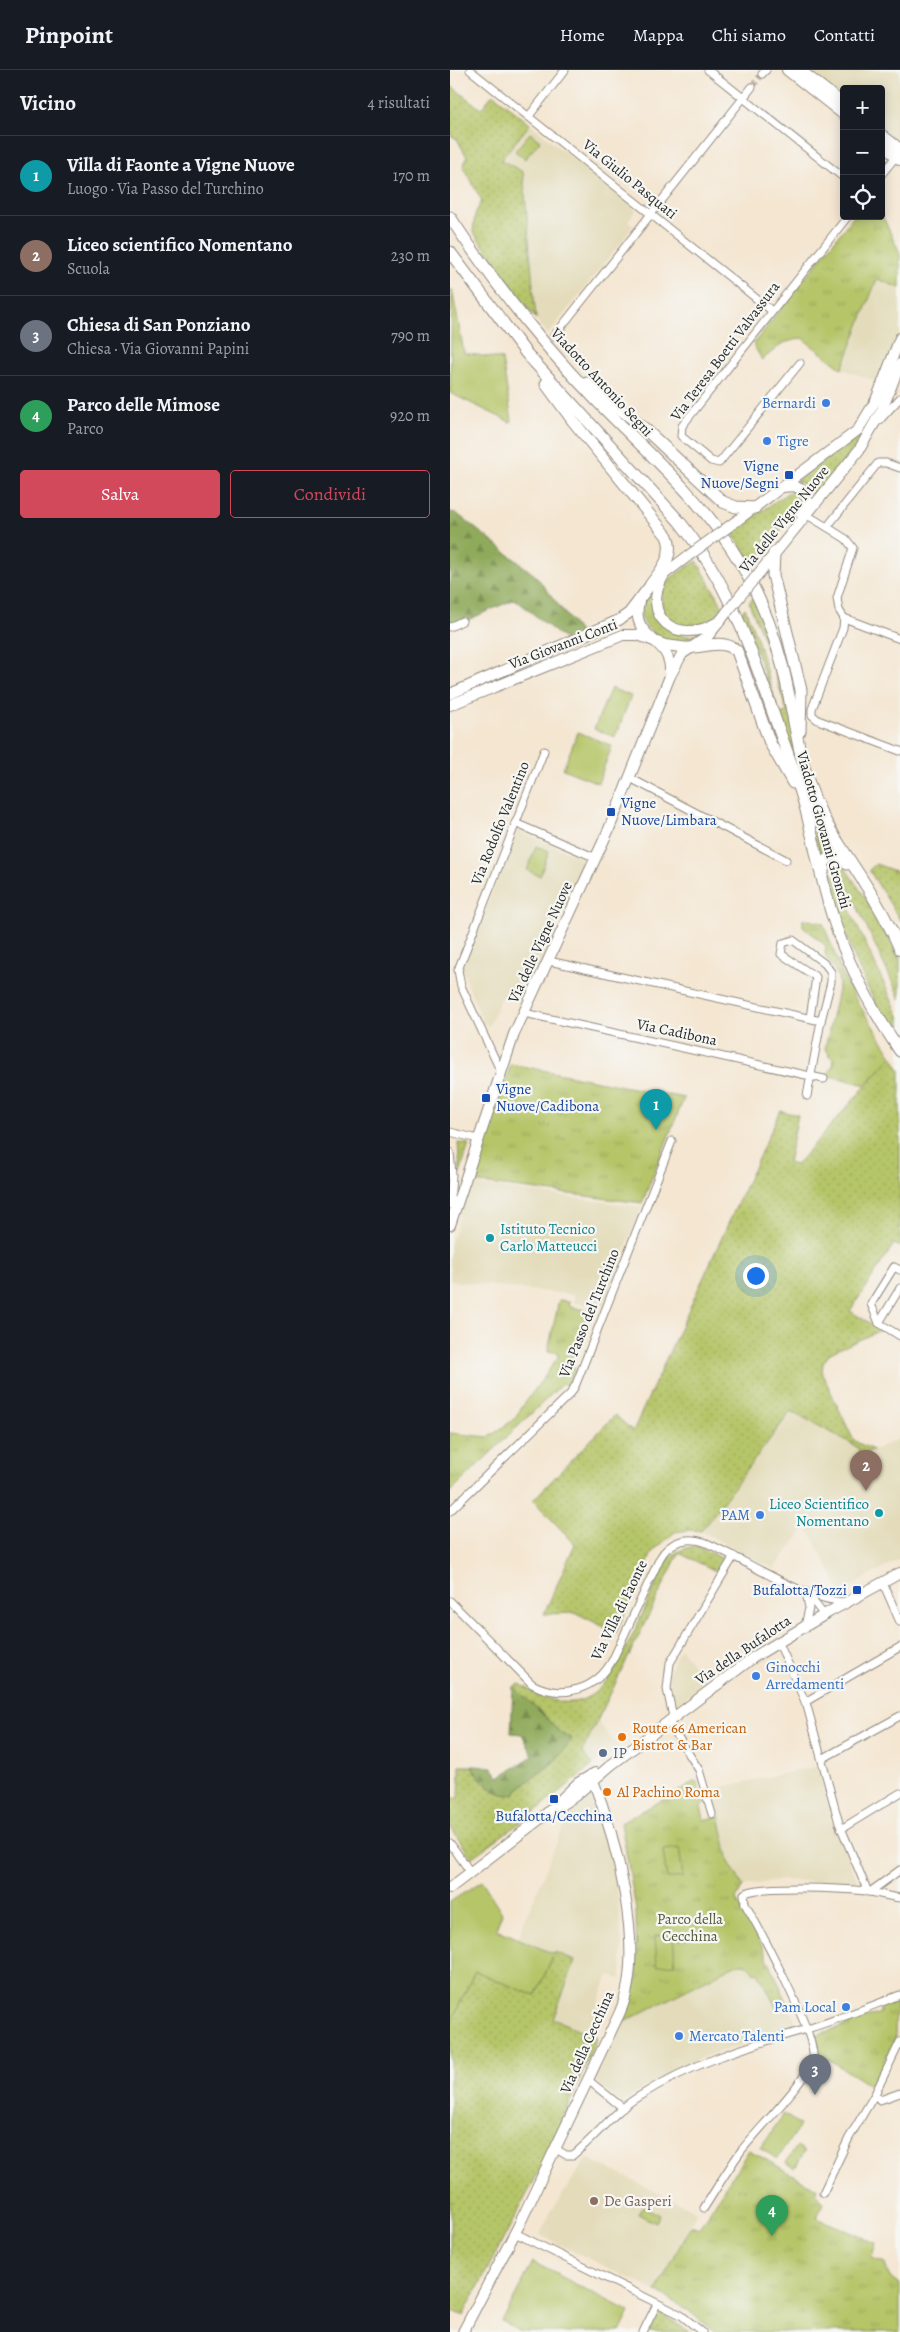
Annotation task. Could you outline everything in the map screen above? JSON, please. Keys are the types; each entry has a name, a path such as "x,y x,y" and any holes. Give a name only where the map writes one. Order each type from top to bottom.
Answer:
{"main road":[{"name":"Viadotto Antonio Segni","path":"450,217 497,284 558,360 688,493 723,537 739,562"},
{"path":"450,252 526,353 573,421 667,536 670,546 668,559 651,584"},
{"name":"Viadotto Giovanni Gronchi","path":"526,353 672,513 693,538 721,582 748,640 802,797 828,902 843,947 859,984 900,1051"},
{"path":"558,360 644,428 723,502 736,507 755,508"},
{"path":"774,553 773,575 801,690 799,748"},
{"name":"Viadotto Giovanni Gronchi","path":"739,562 761,605 779,654 799,748 810,788 819,808 869,890 900,949"},
{"path":"689,648 721,644 729,645 737,651 772,748 802,797"},
{"path":"828,902 822,871 825,861 831,854 842,858 869,890"}],"street":[{"name":"Via Giulio Pasquati","path":"470,70 772,311"},
{"path":"529,116 565,70"},
{"path":"708,70 840,175"},
{"path":"787,70 840,112"},
{"path":"800,70 840,101"},
{"path":"554,336 752,87"},
{"path":"885,139 899,155"},
{"path":"885,146 899,155"},
{"path":"885,171 899,155"},
{"name":"Via Teresa Boetti Valvassura","path":"800,363 719,463 711,461 681,436 682,426 845,220"},
{"name":"Via delle Vigne Nuove","path":"666,572 849,438 861,426 876,400 900,338"},
{"name":"Via delle Vigne Nuove","path":"450,1225 501,1072 524,1013 596,858 670,676 680,657 689,648 705,638 856,454 886,400 900,364"},
{"path":"871,430 900,398"},
{"path":"826,527 877,464 886,463 900,468"},
{"path":"781,487 800,488 807,494 808,499 787,537"},
{"path":"807,515 846,539 853,550 837,603 844,618 843,628 812,709 812,715 818,720 900,751"},
{"path":"666,572 655,600 658,612 667,624 678,630 691,632 703,630 719,621"},
{"name":"Via Giovanni Conti","path":"450,694 619,620 629,613 651,584 666,572"},
{"path":"641,596 636,612 639,624 645,634 656,642 668,656 670,676"},
{"path":"844,618 900,639"},
{"path":"450,628 462,622"},
{"name":"Via Giovanni Conti","path":"450,705 623,635 638,635 674,647 689,648"},
{"name":"Via Rodolfo Valentino","path":"501,1072 461,986 458,970 544,751"},
{"path":"630,778 786,860"},
{"path":"515,822 596,858"},
{"path":"807,1096 821,1021 831,982 831,972 825,964 796,941 786,940 781,946 781,954 812,973 817,979 810,1018"},
{"path":"548,961 821,1021"},
{"name":"Via Cadibona","path":"524,1013 824,1079"},
{"path":"450,1132 478,1138"},
{"name":"Via Passo del Turchino","path":"450,1511 571,1392 576,1384 672,1141"},
{"path":"450,1152 452,1176 450,1205"},
{"path":"900,1270 894,1267 871,1304 879,1323 900,1336"},
{"path":"879,1323 900,1288"},
{"name":"Via Villa di Faonte","path":"450,1601 532,1684 550,1691 569,1692 591,1684 608,1668 657,1563 670,1546 684,1540 695,1539 820,1598 848,1602"},
{"path":"712,1814 699,1770 671,1719 667,1689 670,1663 734,1556"},
{"name":"Via della Bufalotta","path":"450,1888 545,1815 569,1790 611,1765 744,1664 778,1641 900,1574"},
{"path":"883,1583 900,1622"},
{"path":"805,1626 809,1608 806,1592"},
{"name":"Via Villa di Faonte","path":"806,1592 824,1615"},
{"path":"820,1598 824,1604 824,1615"},
{"path":"778,1641 805,1702 841,1829 869,1892"},
{"path":"805,1702 900,1647"},
{"path":"822,1759 900,1716"},
{"name":"Via della Cecchina","path":"463,2332 515,2233 624,2004 628,1985 629,1964 627,1912 621,1873 610,1828 592,1778"},
{"path":"841,1829 900,1793"},
{"path":"450,1843 471,1873"},
{"path":"869,1892 900,1870"},
{"path":"704,2208 742,2150 807,2071 813,2053 806,2029 779,1967 745,1904 744,1895 746,1892 788,1889 869,1892 900,1898"},
{"path":"556,2149 568,2156 573,2155 623,2108 664,2081 705,2061 851,2015 900,1995"},
{"path":"823,2193 849,2138 875,2094 900,2042"},
{"path":"588,2080 623,2108"},
{"path":"875,2094 880,2100 900,2093"},
{"path":"515,2233 686,2319 702,2332"},
{"path":"643,2332 657,2304"}],"shaded area":[{"path":"807,70 900,70 900,144 885,132 885,85 840,85 840,96"},
{"path":"530,124 636,210 628,221 634,226 548,334 536,319 523,172 501,160"},
{"path":"877,279 900,288 900,333 881,383 842,369"},
{"path":"517,830 588,861 570,901 557,915 557,924 527,996 513,991 509,1000 501,996 489,1026 483,1023 462,969"},
{"path":"469,1184 642,1207 603,1306 574,1303 574,1295 450,1281 450,1246"},
{"path":"791,1411 851,1443 859,1449 858,1457 900,1438 900,1559 841,1592 807,1526 774,1569 701,1531"},
{"path":"680,1648 706,1682 671,1708 669,1673"},
{"path":"598,1722 619,1749 593,1765 582,1752"},
{"path":"818,1766 831,1820 857,1879 848,1886 817,1881 779,1880 743,1886 729,1862 713,1789"},
{"path":"590,1795 609,1851 616,1883 622,1941 621,1979 609,1975 587,2033 553,2019 555,1952 554,1954 518,1938 570,1810"},
{"path":"744,1963 758,1971 777,2009 788,2004 797,2025 698,2059 667,2074 621,2103 594,2080 622,2023 735,1965"},
{"path":"587,2158 697,2212 656,2291 540,2235 551,2212"}],"green space":[{"path":"450,85 481,109 493,94 530,124 501,160 523,172 536,319 473,232 475,214 482,201 463,167 467,157 457,139 450,135"},
{"path":"530,133 540,141 525,159 515,151"},
{"path":"851,220 884,220 900,253 900,288 877,279 842,369 802,338 783,343 762,360 753,344"},
{"path":"452,289 464,353 502,359 512,421 510,422 450,393"},
{"path":"873,418 859,442 813,501 812,494 808,488 796,481 858,435"},
{"path":"792,490 803,494 803,502 753,565 732,532"},
{"path":"450,512 456,513 536,576 580,633 564,639 515,599 468,620 465,619 450,625"},
{"path":"697,561 723,607 707,626 685,630 665,618 662,606 663,589 672,577"},
{"path":"653,591 652,599 678,634 687,636 702,634 688,641 671,641 662,638 647,627 641,612 644,601"},
{"path":"753,598 771,642 787,704 837,847 826,850 820,855 803,787 752,639 741,613 745,608 757,638 779,714 787,712 763,637 749,603"},
{"path":"611,688 631,696 615,737 594,729"},
{"path":"578,732 612,746 598,783 563,769"},
{"path":"536,846 549,851 540,876 527,870"},
{"path":"841,862 871,906 900,959 900,999 837,863"},
{"path":"876,864 900,873 900,920 869,870"},
{"path":"829,865 900,1018 900,1044 878,1008 852,951 830,881"},
{"path":"803,919 823,923 843,976 892,1056 866,1085 828,1074 834,1060 825,1049 839,985 838,978 826,957 826,946 803,926"},
{"path":"892,1056 900,1070 900,1247 894,1244 850,1311 881,1330 830,1353 823,1363 822,1373 853,1439 873,1450 857,1457 859,1449 851,1443 791,1411 701,1531 675,1532 653,1551 616,1633 576,1613 544,1614 575,1544 533,1500 615,1415 633,1431 780,1111 798,1115 788,1163 796,1165"},
{"path":"511,1064 684,1098 642,1203 472,1182"},
{"path":"458,1143 469,1144 460,1174"},
{"path":"559,1300 569,1301 570,1307 592,1311 569,1366 576,1368 567,1387 563,1383 450,1492 450,1433 489,1437 513,1420 558,1357 558,1353 548,1351"},
{"path":"697,1546 723,1559 718,1572 679,1553 582,1752 593,1765 532,1814 471,1858 450,1826 450,1799 459,1798 460,1766 472,1766 484,1782 496,1791 508,1795 515,1794 572,1738 559,1732 544,1715 513,1687 520,1684 542,1696 561,1702 577,1701 591,1695 614,1670 666,1562 680,1551"},
{"path":"513,1687 559,1732 572,1739 554,1762 518,1789 515,1794 508,1795 490,1788 472,1766 492,1767 499,1777 533,1756 522,1734 511,1733"},
{"name":"Parco della Cecchina","path":"696,1781 705,1804 701,1806 704,1820 719,1816 729,1862 743,1886 736,1899 761,1944 788,2004 777,2009 758,1972 754,1973 746,1965 738,1964 622,2023 637,1978 636,1910 621,1823"},
{"path":"679,1848 683,1877 667,1879 663,1850"},
{"path":"482,1881 502,1913 496,1929 554,1954 535,1996 475,1971 450,2024 450,1902"},
{"path":"673,1935 675,1964 657,1966 655,1936"},
{"path":"555,1952 575,1961 553,2019 597,2037 549,2152 463,2316 450,2310 450,2024 475,1971 535,1996"},
{"path":"896,2002 895,2038 872,2087 817,2052 814,2036 880,2013 880,2008"},
{"path":"784,2114 800,2125 777,2159 760,2148"},
{"path":"797,2146 805,2151 795,2168 786,2163"},
{"path":"749,2150 818,2189 816,2193 823,2202 817,2218 876,2243 872,2258 885,2263 889,2276 900,2285 900,2332 714,2332 688,2310 656,2291 691,2225 699,2228"},
{"path":"643,2206 660,2215 656,2223 638,2214"},
{"path":"533,2262 630,2312 620,2332 521,2332 502,2322"},
{"path":"658,2312 690,2332 649,2332"}],"tunnel":[{"path":"752,87 762,74"}],"place":[{"name":"Bernardi","path":"826,403"},
{"name":"Tigre","path":"767,441"},
{"name":"Vigne Nuove/Segni","path":"789,475"},
{"name":"Vigne Nuove/Limbara","path":"611,812"},
{"name":"Vigne Nuove/Cadibona","path":"486,1098"},
{"name":"Villa di Faonte a Vigne Nuove","path":"656,1130"},
{"name":"Istituto Tecnico Carlo Matteucci","path":"490,1238"},
{"name":"Liceo scientifico Nomentano","path":"866,1491"},
{"name":"Liceo Scientifico Nomentano","path":"879,1513"},
{"name":"PAM","path":"760,1515"},
{"name":"Bufalotta/Tozzi","path":"857,1590"},
{"name":"Ginocchi Arredamenti","path":"756,1676"},
{"name":"Route 66 American Bistrot & Bar","path":"622,1737"},
{"name":"IP","path":"603,1753"},
{"name":"Al Pachino Roma","path":"607,1792"},
{"name":"Bufalotta/Cecchina","path":"554,1799"},
{"name":"Pam Local","path":"846,2007"},
{"name":"Mercato Talenti","path":"679,2036"},
{"name":"Chiesa di San Ponziano","path":"815,2095"},
{"name":"De Gasperi","path":"594,2201"},
{"name":"Parco delle Mimose","path":"772,2236"}]}
